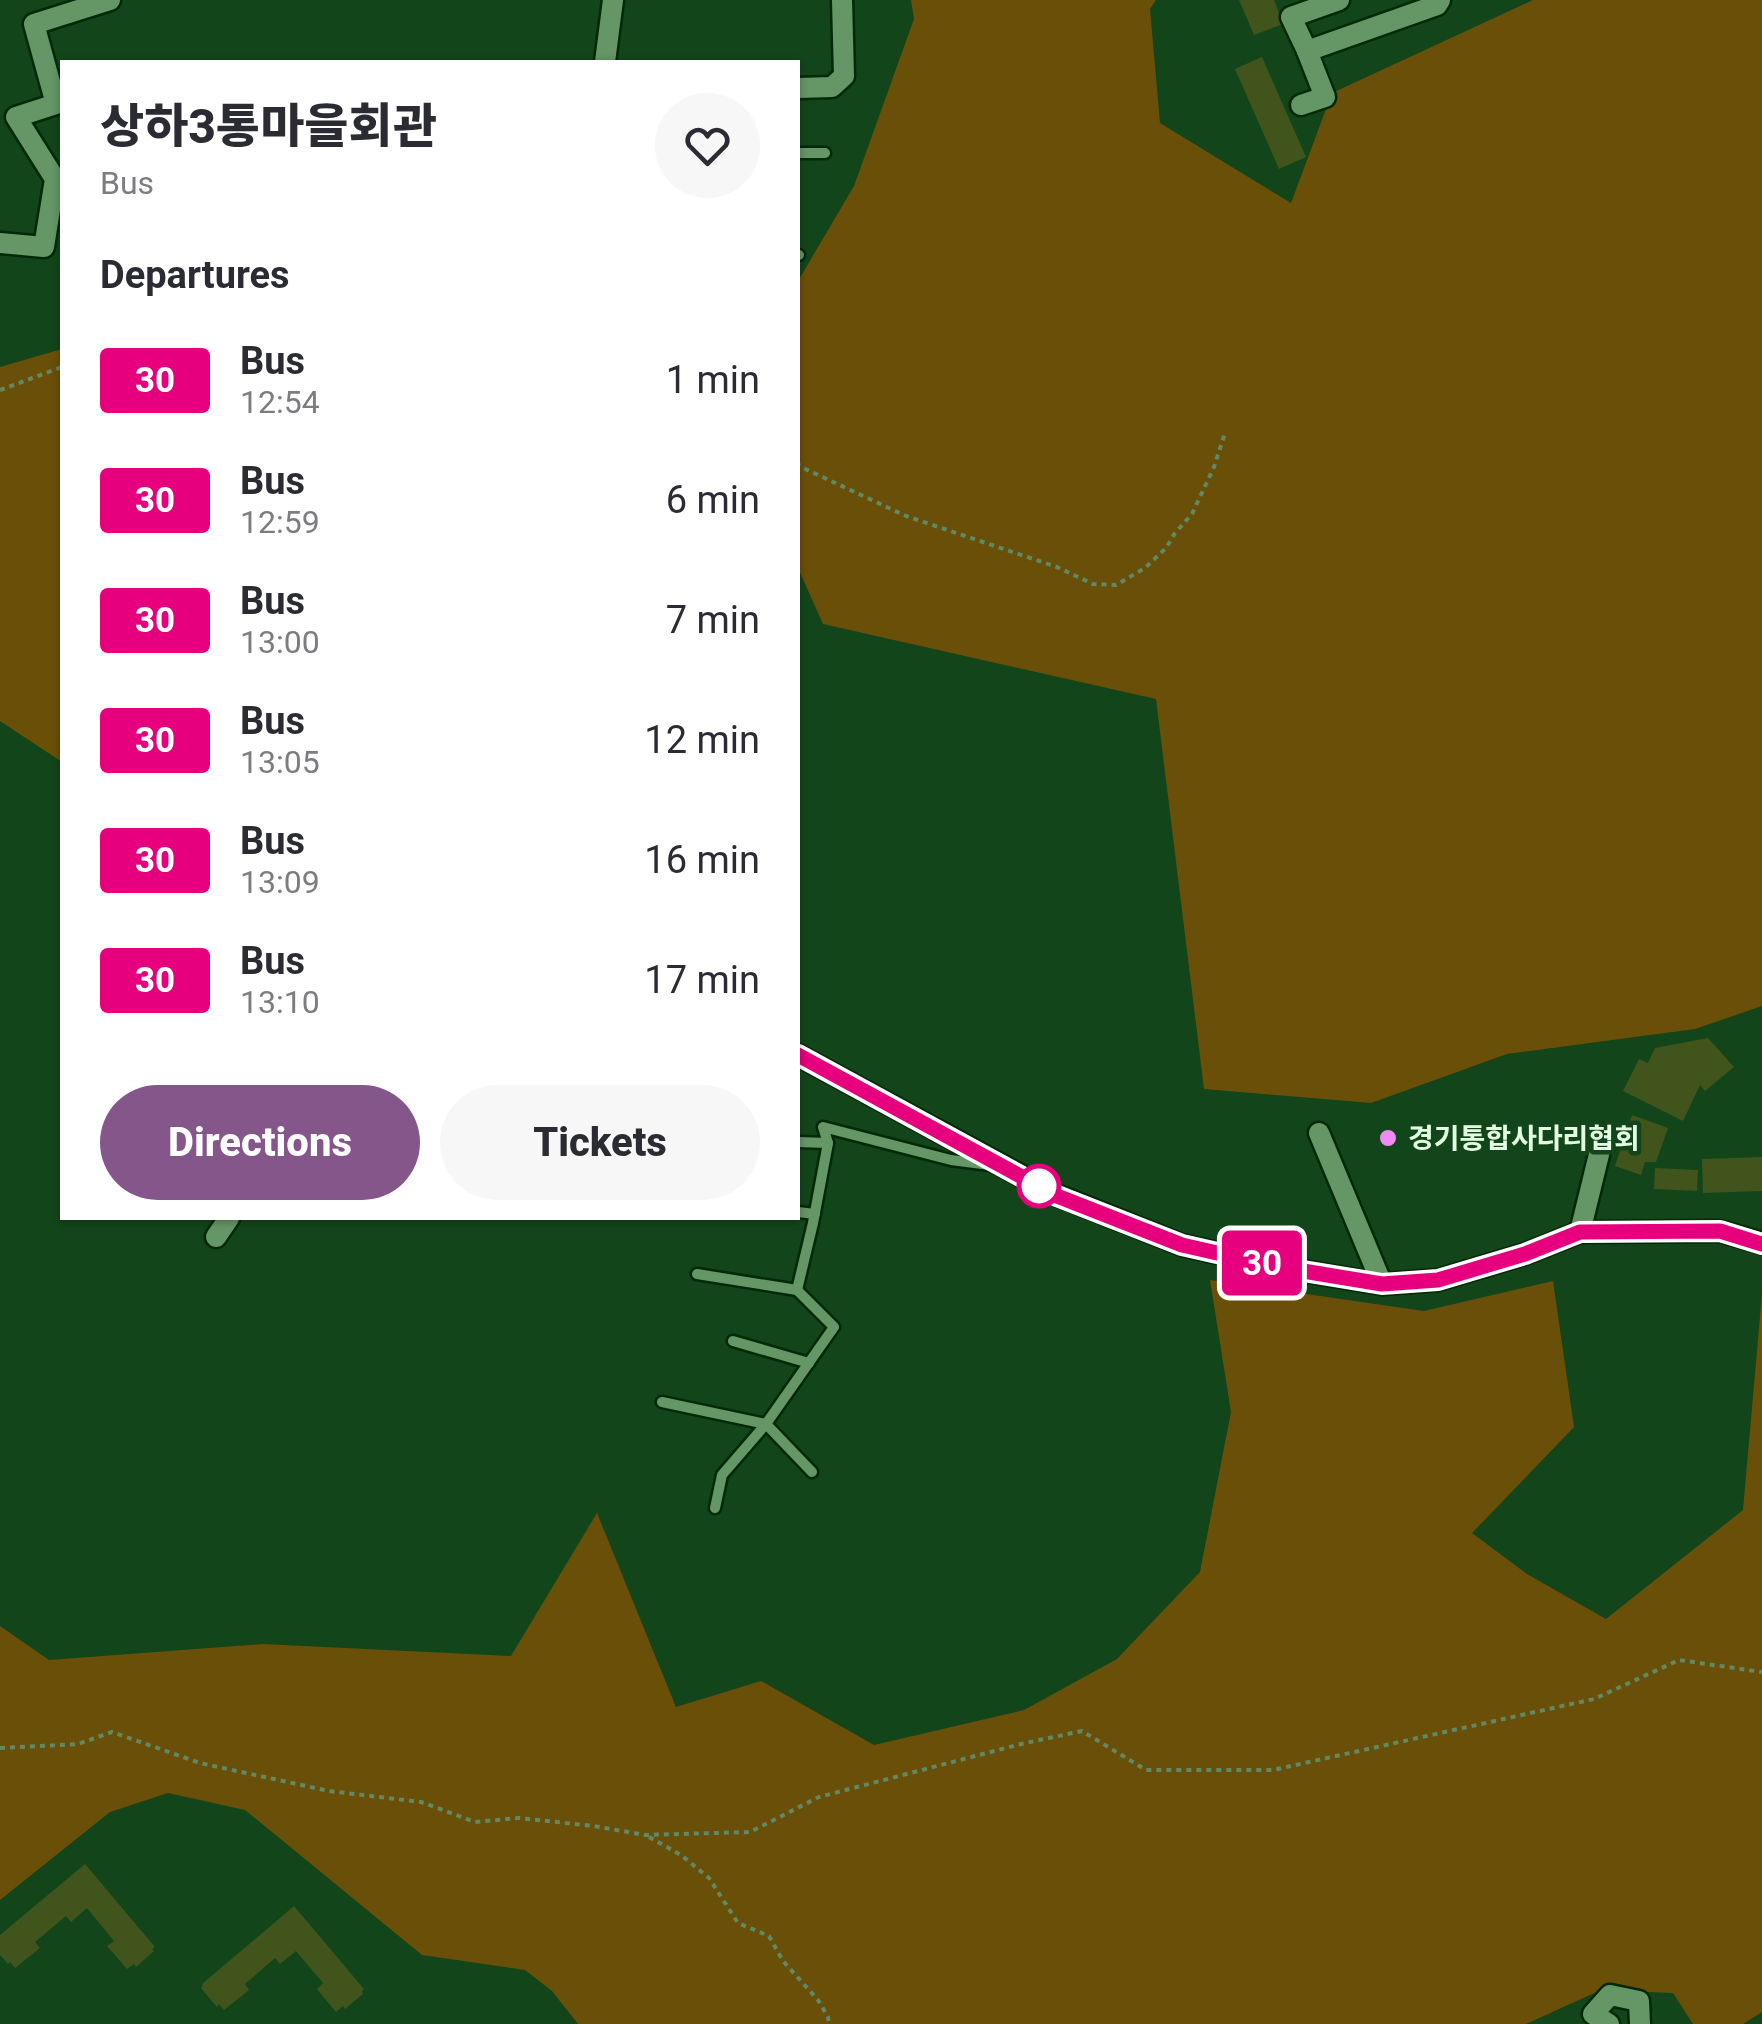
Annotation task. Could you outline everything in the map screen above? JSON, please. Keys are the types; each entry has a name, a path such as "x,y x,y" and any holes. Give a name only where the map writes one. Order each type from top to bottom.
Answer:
{"street":[{"path":"0,243 44,247 54,179 8,120 56,104 34,24 110,0"},
{"path":"605,60 613,0"},
{"path":"800,88 832,87 844,76 842,0"},
{"path":"1301,106 1325,98 1291,17 1339,0"},
{"path":"1306,51 1437,6 1440,0"},
{"path":"800,1056 1057,1196 1182,1245 1279,1267 1382,1284 1438,1280 1525,1254 1580,1232 1720,1231 1762,1244"},
{"path":"1319,1133 1382,1284"},
{"path":"1580,1232 1604,1134"},
{"path":"216,1238 228,1220"},
{"path":"1609,2024 1593,2014 1610,1994 1639,2001 1640,2024"}],"lane":[{"path":"800,153 825,152"},
{"path":"797,1290 828,1144 824,1128 951,1160 1003,1166"},
{"path":"800,1142 828,1144"},
{"path":"800,1212 815,1214"},
{"path":"696,1274 797,1290 834,1327 766,1424 722,1475 716,1508"},
{"path":"733,1341 809,1362"},
{"path":"662,1402 766,1424 812,1472"}],"path":[{"path":"0,390 60,369"},
{"path":"800,466 906,516 1057,567 1094,584 1116,585 1145,568 1192,514 1225,433"},
{"path":"0,1748 78,1744 112,1732 200,1763 329,1791 421,1802 475,1822 519,1818 645,1835 750,1832 818,1797 1082,1731 1146,1770 1273,1770 1594,1699 1679,1660 1762,1672"},
{"path":"645,1835 681,1855 709,1878 738,1924 769,1936 784,1961 818,2000 829,2024"}],"shaded area":[{"path":"911,0 1156,0 1150,9 1160,123 1291,203 1332,93 1533,0 1762,0 1762,1006 1695,1029 1507,1054 1371,1103 1204,1089 1156,699 823,624 800,572 800,278 854,186 914,19"},
{"path":"60,350 60,761 0,721 0,367"},
{"path":"1210,1280 1424,1311 1553,1281 1574,1427 1472,1533 1527,1574 1606,1619 1743,1510 1762,1294 1762,2012 1743,2024 1693,2024 1673,1993 1601,1990 1526,2024 578,2024 552,1991 525,1970 422,1955 245,1810 168,1793 110,1812 0,1900 0,1626 49,1660 263,1644 511,1656 597,1513 676,1707 761,1681 874,1745 1024,1710 1117,1659 1200,1572 1231,1412"}],"building":[{"path":"1239,0 1274,0 1283,24 1254,35"},
{"path":"1262,57 1306,157 1279,169 1235,69"},
{"path":"1708,1038 1734,1067 1705,1091 1700,1085 1683,1121 1623,1091 1639,1059 1648,1063 1655,1048"},
{"path":"1632,1115 1668,1128 1656,1162 1645,1162 1641,1175 1615,1166"},
{"path":"1762,1157 1762,1191 1703,1193 1702,1159"},
{"path":"1655,1168 1698,1170 1697,1191 1654,1189"},
{"path":"85,1864 155,1947 154,1951 136,1967 134,1964 127,1969 107,1946 114,1941 87,1908 71,1922 66,1916 35,1942 40,1948 15,1968 8,1964 0,1955 0,1935"},
{"path":"294,1906 364,1989 363,1994 336,2012 317,1989 323,1983 296,1951 280,1964 275,1958 245,1984 249,1990 224,2010 219,2004 217,2007 201,1988 202,1984"}],"bus line":[{"name":"30","path":"800,1056 1057,1196 1182,1245 1279,1267 1382,1284 1438,1280 1525,1254 1580,1232 1720,1231 1762,1244"}],"place":[{"name":"경기통합사다리협회","path":"1388,1138"}]}
